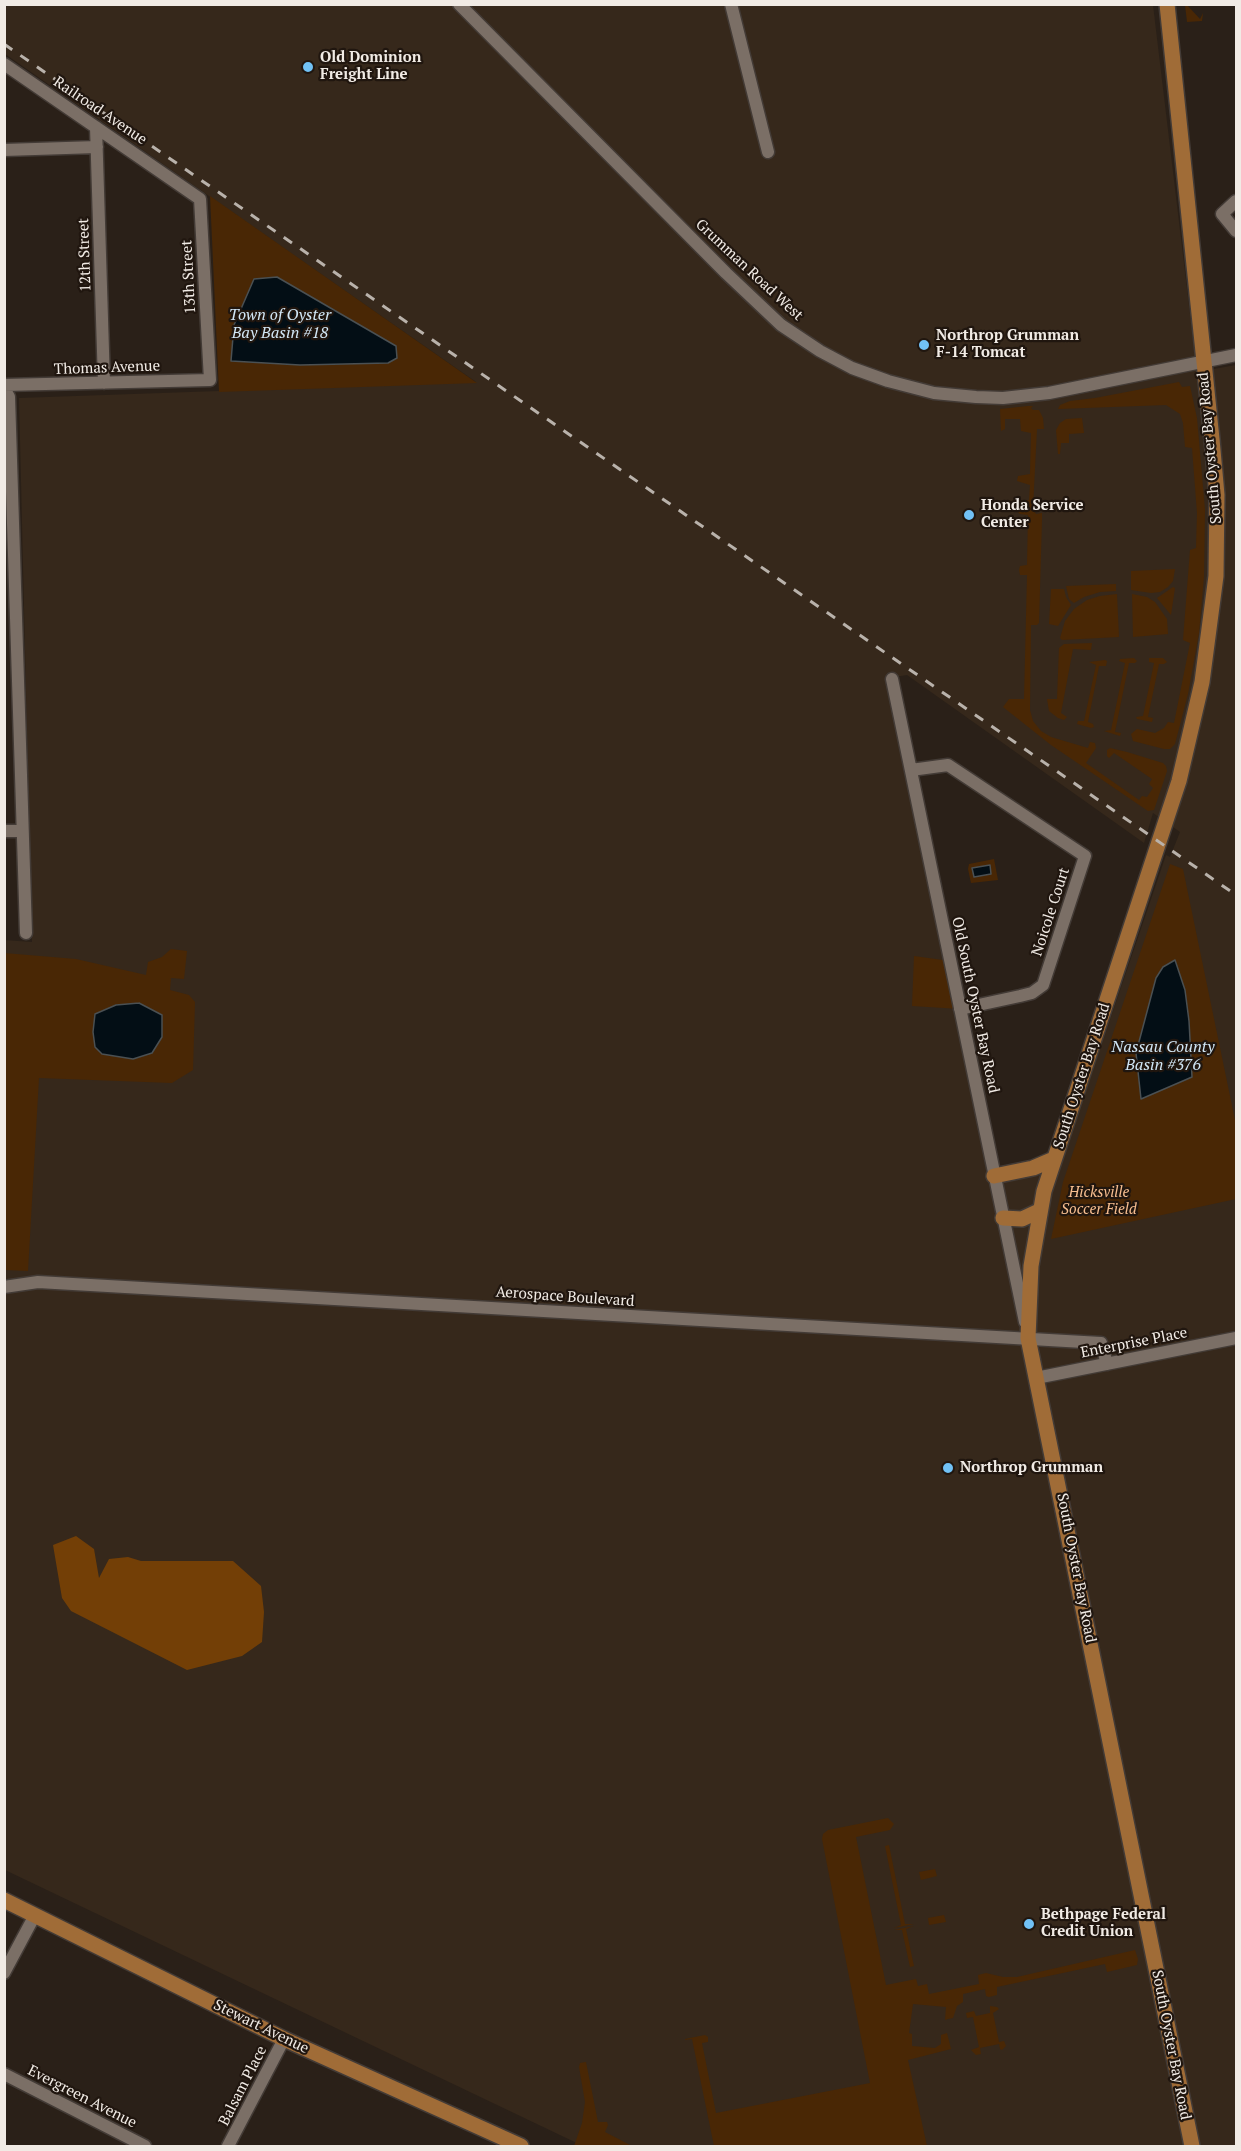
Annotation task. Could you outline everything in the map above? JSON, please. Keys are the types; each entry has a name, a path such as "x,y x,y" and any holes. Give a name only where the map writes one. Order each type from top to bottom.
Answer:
{"main road":[{"name":"South Oyster Bay Road","path":"1167,4 1213,449 1217,531 1212,618 1200,692 1177,790 1039,1211 1031,1266 1028,1338 1192,2146"},
{"path":"994,1176 1054,1160"},
{"path":"1003,1218 1022,1220 1039,1211"},
{"name":"Stewart Avenue","path":"4,1900 284,2039 521,2146"}],"street":[{"name":"Grumman Road West","path":"459,4 726,273 773,317 820,351 852,368 888,381 934,393 1003,398 1049,393 1236,355"},
{"path":"731,4 768,152"},
{"name":"Railroad Avenue","path":"4,64 178,183"},
{"name":"12th Street","path":"96,127 104,383"},
{"path":"4,150 97,147"},
{"name":"13th Street","path":"178,183 200,199 210,380"},
{"path":"1236,201 1222,214 1236,231"},
{"name":"Thomas Avenue","path":"4,386 210,380"},
{"path":"4,386 9,397 10,622 26,933"},
{"name":"Old South Oyster Bay Road","path":"892,679 1028,1338"},
{"name":"Noicole Court","path":"911,770 948,765 1085,856 1043,985 1032,993 960,1009"},
{"path":"4,831 21,831"},
{"name":"Aerospace Boulevard","path":"4,1287 38,1282 1101,1342 1107,1364"},
{"name":"Enterprise Place","path":"1036,1378 1236,1338"},
{"path":"4,1973 34,1915"},
{"name":"Balsam Place","path":"228,2146 284,2039"},
{"name":"Evergreen Avenue","path":"4,2074 145,2146"}],"shaded area":[{"path":"5,5 1153,5 1197,372 1236,365 1236,2146 583,2146 5,1870 4,940 32,942 19,398 476,382 5,54","holes":["907,675 1144,843 1153,813 1180,832 1170,857 1166,855 1064,1155 996,1169 895,677"]},
{"path":"76,1536 94,1549 99,1578 109,1559 128,1557 141,1561 233,1561 261,1586 264,1612 262,1642 242,1656 187,1670 71,1611 62,1598 53,1545"}],"green space":[{"path":"1185,5 1200,19 1203,13 1202,21 1187,22"},
{"path":"210,196 477,383 219,392"},
{"path":"1179,382 1182,387 1190,386 1197,418 1205,510 1204,577 1199,633 1188,694 1175,744 1170,749 1164,749 1133,741 1131,734 1137,729 1155,733 1164,728 1168,722 1174,723 1190,643 1183,640 1190,550 1196,548 1197,513 1192,448 1185,447 1180,414 1166,405 1058,409 1060,405 1070,401"},
{"path":"1033,406 1031,408 1033,410 1039,410 1043,418 1044,429 1037,429 1033,508 1036,514 1042,513 1042,520 1039,623 1031,625 1030,710 1033,721 1041,731 1051,737 1088,748 1090,742 1095,743 1096,748 1086,763 1139,800 1142,796 1147,797 1153,788 1149,784 1152,779 1114,753 1109,758 1107,750 1110,748 1163,763 1167,771 1154,810 1148,811 1051,745 1003,707 1009,699 1024,699 1027,575 1020,575 1019,570 1020,566 1027,565 1028,515 1020,514 1013,507 1015,500 1029,500 1030,485 1017,481 1018,476 1030,474 1031,433 1021,431 1020,419 1005,419 1005,429 1001,431 1000,409"},
{"path":"1082,418 1084,433 1069,434 1069,443 1061,443 1060,454 1058,454 1056,430 1060,423 1066,419"},
{"path":"1175,569 1173,581 1160,592 1131,590 1131,571"},
{"path":"1116,584 1116,591 1100,592 1074,603 1069,599 1066,586"},
{"path":"1173,587 1175,588 1171,615 1157,598"},
{"path":"1051,589 1064,589 1071,605 1058,626 1049,624"},
{"path":"1117,594 1119,637 1062,640 1060,638 1065,621 1074,609 1087,600"},
{"path":"1132,594 1147,597 1155,602 1167,619 1168,634 1133,637"},
{"path":"1092,643 1091,650 1073,649 1061,713 1067,717 1064,720 1058,718 1049,711 1047,699 1057,699 1059,648 1064,644"},
{"path":"1134,658 1137,661 1129,663 1115,732 1121,733 1120,736 1104,731 1111,730 1125,663 1119,661"},
{"path":"1149,658 1163,658 1167,662 1159,664 1148,717 1153,718 1152,722 1136,717 1143,716 1154,663 1149,662"},
{"path":"1107,661 1106,666 1099,666 1088,722 1094,727 1077,724 1078,721 1084,721 1096,665 1089,662"},
{"path":"994,859 998,880 971,883 969,864"},
{"name":"Hicksville Soccer Field","path":"1170,864 1183,869 1236,1125 1236,1199 1051,1239 1063,1182"},
{"path":"171,949 187,951 184,979 171,978 170,990 189,995 195,1002 193,1070 172,1083 39,1078 28,1271 5,1270 4,953 76,959 146,975 148,962 162,957"},
{"path":"914,956 950,961 960,1009 912,1006"},
{"path":"888,1818 894,1824 890,1830 856,1837 886,1985 916,1979 918,1986 927,1984 929,1994 979,1984 978,1975 986,1973 1017,1977 1135,1950 1137,1965 1107,1972 1105,1964 997,1987 997,1995 989,1997 986,1996 985,1989 963,1994 963,2002 957,2006 953,2018 945,2020 946,2007 913,2004 909,2033 912,2034 912,2046 935,2048 941,2044 941,2035 947,2033 951,2049 908,2060 927,2146 714,2146 692,2039 685,2039 705,2035 708,2037 708,2042 702,2043 716,2113 870,2083 822,1839 823,1834 828,1830"},
{"path":"889,1845 905,1924 914,1924 894,1928 901,1925 885,1846"},
{"path":"935,1869 937,1876 921,1880 919,1872"},
{"path":"944,1915 946,1922 929,1925 928,1918"},
{"path":"914,1926 906,1929 914,1966 910,1967 902,1930 894,1930"},
{"path":"990,2006 999,2009 993,2013 999,2042 1004,2041 1006,2046 1002,2050 999,2044 980,2048 981,2054 976,2055 971,2050 979,2047 973,2017 967,2018 966,2013 974,2011 976,2016 990,2013"},
{"path":"586,2062 598,2122 607,2122 605,2132 632,2146 574,2146 582,2123 585,2102 579,2067 580,2063"}],"water":[{"name":"Town of Oyster Bay Basin #18","path":"277,277 396,346 397,358 388,363 300,365 231,361 234,325 254,279"},
{"path":"990,865 991,874 974,877 972,868"},
{"name":"Nassau County Basin #376","path":"1175,960 1185,990 1192,1077 1141,1099 1136,1053 1156,978 1163,967"},
{"path":"139,1003 162,1015 162,1037 152,1053 133,1059 102,1054 95,1047 93,1032 95,1014 116,1005"}],"railway":[{"path":"4,44 1236,895"}],"place":[{"name":"Old Dominion Freight Line","path":"308,67"},
{"name":"Northrop Grumman F-14 Tomcat","path":"924,345"},
{"name":"Honda Service Center","path":"969,515"},
{"name":"Northrop Grumman","path":"948,1468"},
{"name":"Bethpage Federal Credit Union","path":"1029,1924"}]}
